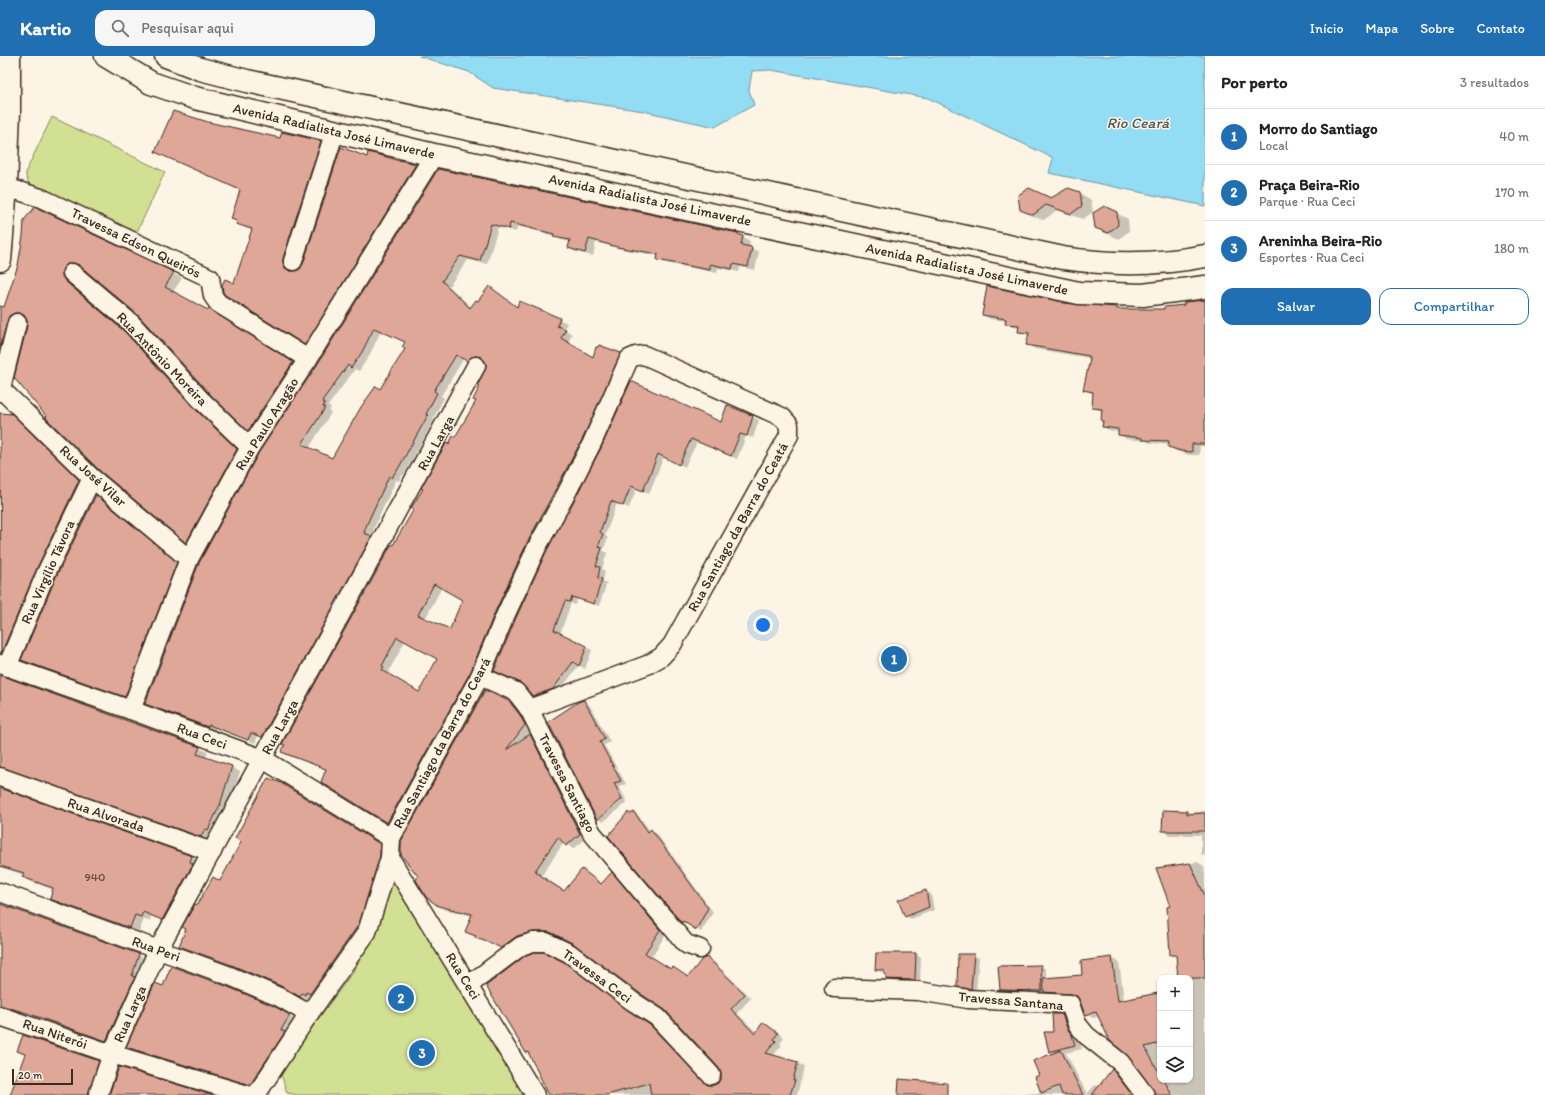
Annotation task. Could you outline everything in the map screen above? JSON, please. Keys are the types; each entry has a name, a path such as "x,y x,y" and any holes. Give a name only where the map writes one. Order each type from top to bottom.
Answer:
{"main road":[{"name":"Avenida Radialista José Limaverde","path":"106,56 151,83 195,98 434,154 1079,293 1143,295 1205,287"},
{"name":"Avenida Radialista José Limaverde","path":"166,56 200,69 248,81 1063,258 1090,262 1170,262 1205,256"},
{"path":"0,260 6,187 10,58"},
{"path":"694,209 702,179"},
{"path":"741,219 749,189"}],"street":[{"path":"293,261 335,131"},
{"name":"Rua Paulo Aragão","path":"131,710 189,559 250,447 308,359 434,154"},
{"name":"Travessa Edson Queirós","path":"6,187 41,198 210,278 213,296 218,303 308,359"},
{"name":"Rua Antônio Moreira","path":"72,273 131,323 201,400 250,447"},
{"path":"1,390 17,324"},
{"name":"Rua Santiago da Barra do Ceatá","path":"530,709 647,665 661,657 675,639 789,435 789,425 782,417 644,355 636,356 629,360"},
{"name":"Rua Santiago da Barra do Ceará","path":"256,1095 309,1014 367,932 390,858 390,838 480,676 505,616 537,547 566,496 629,360"},
{"name":"Rua Larga","path":"98,1095 112,1054 158,950 476,366"},
{"name":"Rua José Vilar","path":"1,390 92,478 189,559"},
{"name":"Rua Virgílio Távora","path":"4,665 92,478"},
{"name":"Rua Ceci","path":"4,665 263,759 390,838"},
{"name":"Travessa Santiago","path":"480,676 516,692 530,709 592,833 686,944 700,949"},
{"name":"Rua Alvorada","path":"0,777 212,852"},
{"name":"Rua Ceci","path":"390,858 536,1095"},
{"name":"Rua Peri","path":"0,892 272,994 309,1014"},
{"name":"Travessa Ceci","path":"469,985 521,946 533,942 546,942 569,953 632,1001 657,1017 711,1075"},
{"name":"Travessa Santana","path":"834,988 918,991 968,999 1070,1004 1077,1024 1086,1034 1120,1062 1145,1095"},
{"name":"Rua Niterói","path":"0,1016 112,1054 248,1095"}],"green space":[{"path":"52,117 165,172 136,234 30,186 26,177 26,171"},
{"path":"399,884 525,1095 298,1095 287,1093 280,1071 355,969 390,886"}],"water":[{"name":"Rio Ceará","path":"419,56 1205,56 1205,206 1049,173 1053,158 928,98 771,70 752,71 749,90 754,105 715,127 643,111 493,88 469,72"}],"building":[{"path":"173,111 208,122 280,138 282,132 321,141 283,258 285,268 290,271 300,269 303,264 341,147 367,157 368,152 399,161 416,164 305,345 225,295 223,292 222,285 225,279 234,283 252,229 236,224 237,221 231,219 240,190 155,152"},
{"path":"438,169 738,233 743,236 741,245 752,247 748,267 733,264 732,269 710,264 710,270 657,260 658,254 617,247 589,239 585,253 568,248 570,240 553,237 554,234 510,223 509,229 491,224 480,261 460,256 442,281 470,308 476,300 478,301 489,286 517,307 519,301 560,318 557,326 566,329 561,338 593,357 596,347 599,345 621,353 583,438 527,543 495,612 471,671 387,823 321,782 326,769 281,752 285,745 282,744 391,545 393,545 414,509 411,508 423,489 421,488 436,461 447,442 449,444 453,436 455,437 476,401 473,400 480,386 478,385 486,366 485,361 481,357 471,357 467,361 456,355 434,391 437,393 426,414 428,415 397,471 392,478 389,476 367,524 364,533 372,536 262,737 251,733 248,740 209,725 208,727 145,704 199,563 259,452 317,365","holes":["374,328 405,342 402,347 405,349 380,389 376,386 361,407 332,458 302,444 325,408 323,407 325,403 322,401 348,365 351,368 362,352","434,584 462,600 450,629 418,615","397,637 437,659 419,692 382,670 384,667 382,666"]},
{"path":"1029,188 1051,198 1068,188 1080,192 1082,206 1071,214 1046,205 1033,215 1020,210 1018,195"},
{"path":"1104,206 1117,212 1118,225 1108,233 1095,228 1093,213"},
{"path":"35,207 174,272 165,287 208,310 209,309 293,362 248,431 209,393 138,315 79,265 69,263 64,267 62,276 65,281 124,331 193,407 237,449 186,543 99,470 45,417 47,417 14,378 27,326 27,320 24,315 14,313 9,316 0,347 0,306 4,307 18,265 24,220"},
{"path":"987,286 1063,302 1062,303 1117,307 1117,309 1164,309 1164,307 1184,305 1184,302 1205,300 1205,444 1192,444 1192,452 1181,451 1168,447 1169,441 1142,440 1142,438 1118,435 1118,429 1102,427 1102,409 1092,408 1093,392 1083,390 1090,359 1089,356 1026,345 1029,333 1018,332 1019,325 1005,324 1006,319 982,315"},
{"path":"631,381 721,422 727,405 753,416 747,436 740,434 731,456 691,439 679,465 658,454 643,491 631,486 623,506 611,501 600,532 603,534 598,547 602,548 596,566 600,567 598,578 602,579 594,604 572,597 570,602 565,601 554,630 587,646 579,666 573,662 553,689 533,696 521,683 494,671 546,552 601,448"},
{"path":"0,413 12,414 79,480 37,568 1,654"},
{"path":"96,495 177,562 125,697 21,660 56,577"},
{"path":"0,675 200,747 197,754 232,766 220,805 208,830 205,829 201,837 0,767"},
{"path":"485,690 509,701 520,715 525,725 506,750 530,734 580,834 566,846 558,837 535,871 564,891 582,869 601,884 612,872 660,930 645,953 671,969 673,967 688,977 702,959 707,957 745,994 731,1009 755,1034 763,1022 778,1033 774,1039 776,1041 766,1053 798,1062 793,1080 795,1080 790,1095 651,1095 649,1083 607,1095 549,1095 528,1052 526,1053 486,986 526,955 535,952 544,952 564,962 626,1009 650,1025 708,1085 718,1083 721,1078 721,1073 719,1068 665,1010 638,992 574,944 550,932 533,932 517,936 501,948 475,938 476,936 465,932 472,914 438,906 426,897 416,880 418,876 401,855 401,841"},
{"path":"584,700 605,739 600,742 621,781 614,783 622,799 597,820 548,722 578,702"},
{"path":"268,778 281,783 380,844 380,856 359,924 310,994 306,992 305,995 302,993 300,997 283,987 234,966 179,946 186,929 182,927 213,877 220,881 241,842 235,838"},
{"path":"0,788 192,856 190,862 193,864 162,920 143,912 141,917 135,915 130,928 50,899 53,888 22,877 24,873 0,866"},
{"path":"1163,810 1187,811 1187,814 1205,813 1205,831 1162,831"},
{"path":"628,812 630,814 634,812 648,832 651,829 708,908 696,930 683,921 682,923 608,836"},
{"path":"1190,863 1205,896 1205,978 1193,978 1193,975 1178,975 1176,955 1170,955 1167,907 1170,906 1156,868"},
{"path":"926,890 929,907 905,917 898,900"},
{"path":"0,904 139,954 132,976 135,977 106,1041 0,1005"},
{"path":"876,953 916,953 915,980 886,979 884,970 875,970"},
{"path":"958,954 974,954 971,989 957,987"},
{"path":"1112,957 1118,1001 1157,993 1157,1044 1145,1047 1157,1069 1157,1083 1166,1083 1172,1095 1155,1095 1153,1089 1128,1056 1110,1041 1096,1012 1085,1015 1077,996 1071,994 1044,992 1043,978 1082,975 1081,961"},
{"path":"1041,965 1042,991 1000,990 998,966"},
{"path":"171,966 226,986 274,1006 290,1015 281,1030 285,1032 250,1085 126,1047 155,983 163,986"},
{"path":"1052,1014 1062,1014 1075,1045 1049,1052 1044,1032 1053,1032"},
{"path":"23,1035 99,1061 88,1095 10,1095 25,1054 17,1051"},
{"path":"1061,1050 1083,1095 1062,1095 1059,1086 1041,1093 1035,1077 1039,1075 1033,1061"},
{"path":"119,1067 212,1095 109,1095"},
{"path":"1112,1069 1132,1095 1092,1095"},
{"path":"899,1079 947,1083 947,1095 898,1095"}],"place":[{"name":"Morro do Santiago","path":"894,659"},
{"name":"Praça Beira-Rio","path":"401,998"},
{"name":"Areninha Beira-Rio","path":"422,1053"}]}
